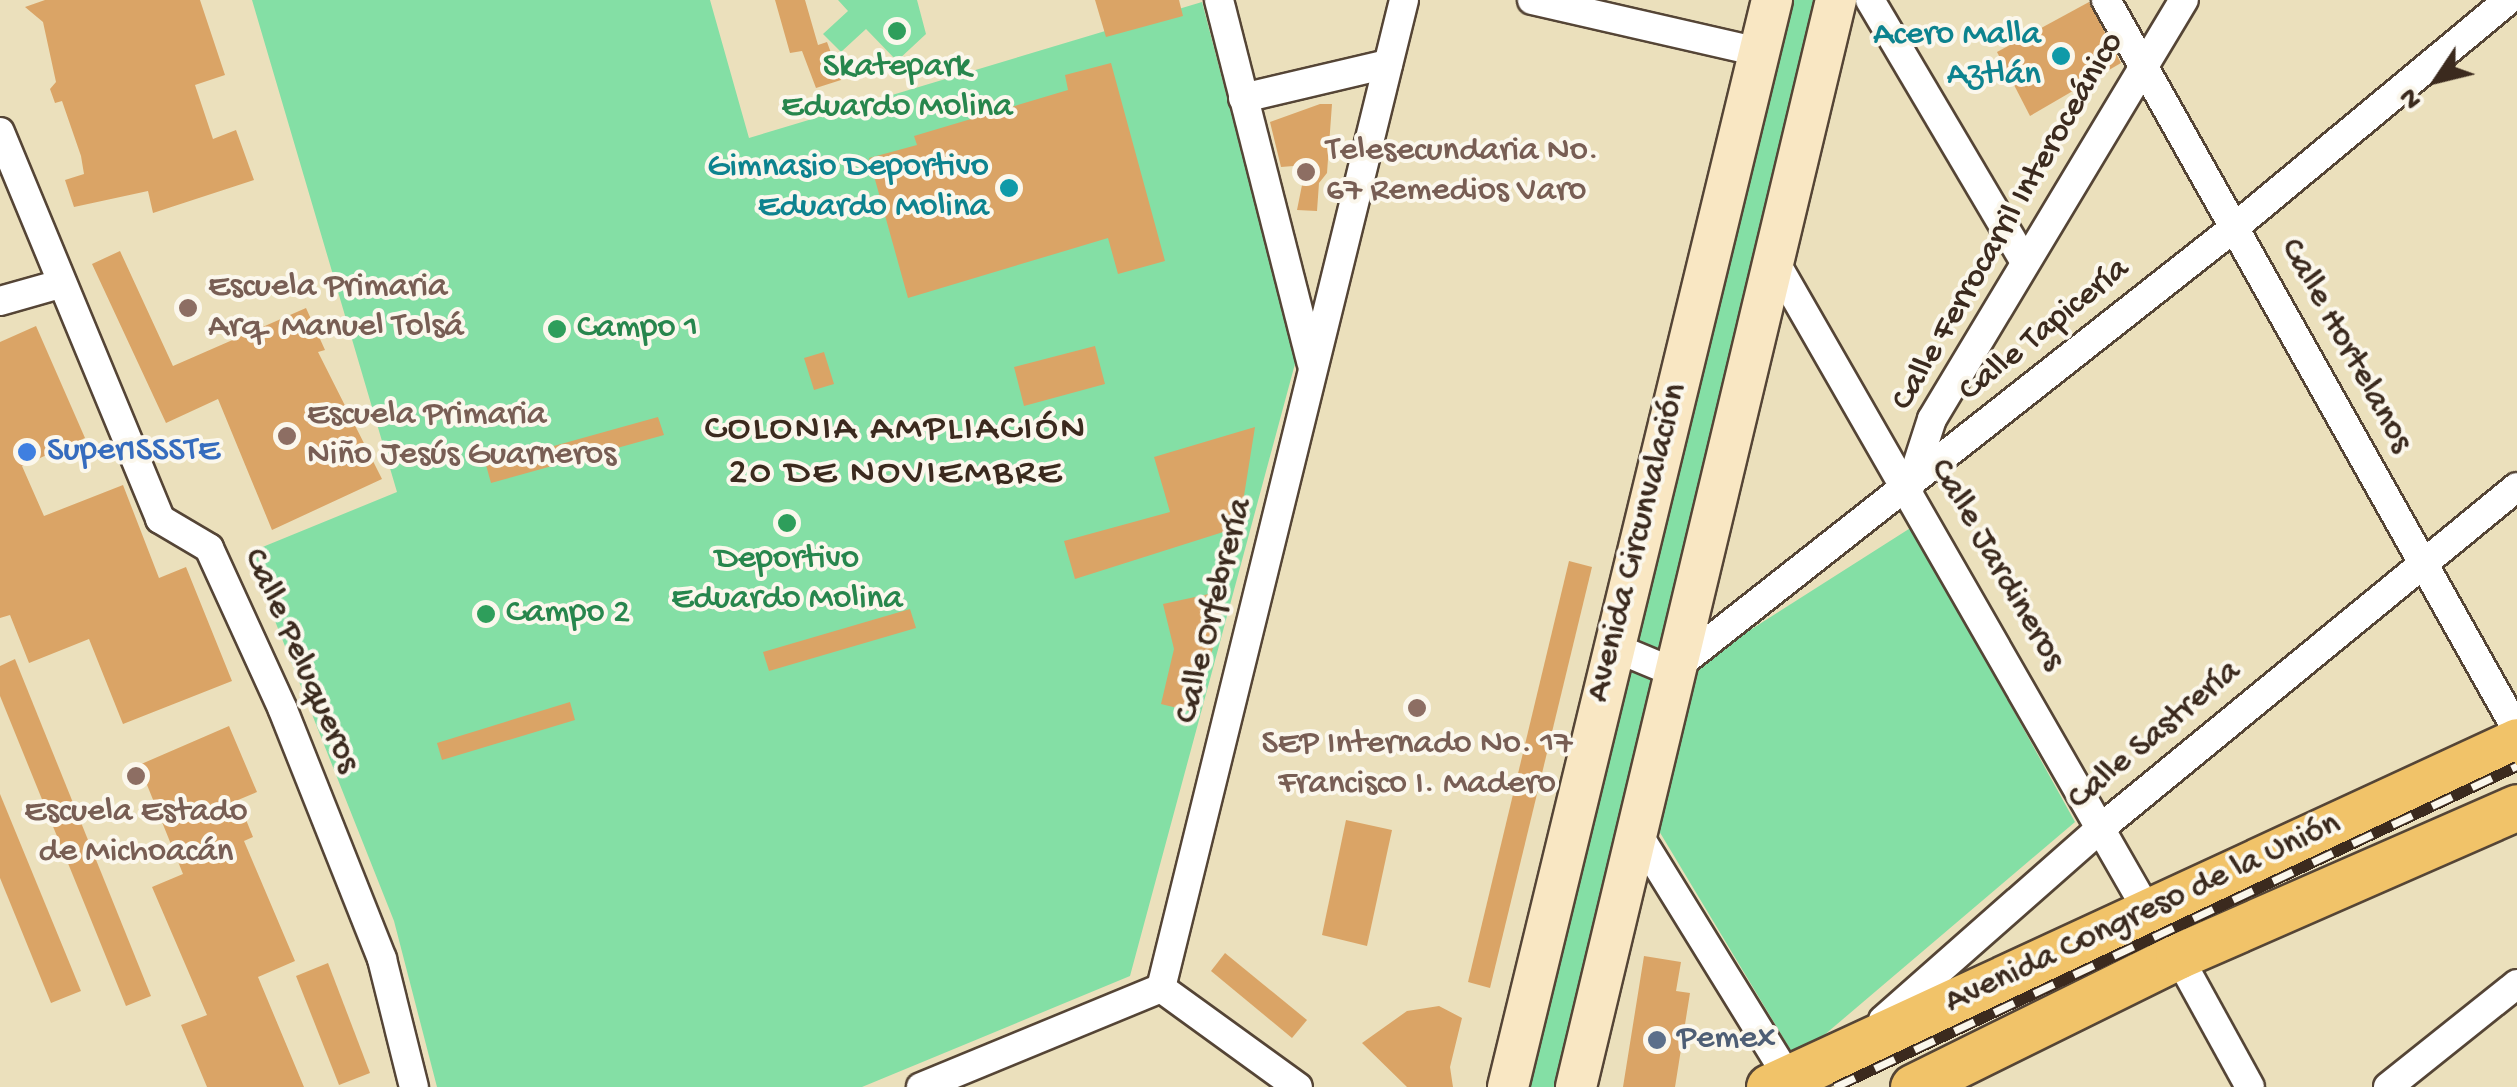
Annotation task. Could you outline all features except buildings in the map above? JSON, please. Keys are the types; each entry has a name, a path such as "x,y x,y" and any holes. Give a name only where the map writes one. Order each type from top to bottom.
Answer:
{"main road":[{"name":"Avenida Circunvalación","path":"1508,1087 1612,646 1772,0"},
{"name":"Avenida Circunvalación","path":"1576,1087 1671,671 1836,0"},
{"name":"Avenida Congreso de la Unión","path":"1784,1084 2147,910 2517,741"},
{"name":"Avenida Congreso de la Unión","path":"1912,1087 2178,956 2517,807"}],"street":[{"path":"1219,0 1312,368"},
{"name":"Calle Orfebrería","path":"1162,988 1404,0"},
{"path":"1532,0 1584,6 1759,52"},
{"path":"1870,0 2023,259"},
{"name":"Calle Hortelanos","path":"2106,0 2517,730"},
{"name":"Calle Ferrocarril Interoceánico","path":"1910,488 1932,419 2023,259 2184,0"},
{"name":"Calle Tapicería","path":"1671,671 1910,488 2236,227 2508,0"},
{"path":"1244,98 1388,64"},
{"name":"Calle Peluqueros","path":"0,132 160,519 209,548 276,693 382,959 414,1087"},
{"name":"Calle Jardineros","path":"1774,260 1910,488 2147,910"},
{"path":"0,301 60,284"},
{"name":"Calle Sastrería","path":"1848,1051 2102,827 2517,487"},
{"path":"1612,646 1671,671"},
{"path":"1636,830 1784,1084"},
{"path":"2178,956 2250,1087"},
{"path":"2388,1087 2517,984"},
{"path":"922,1087 1162,988 1298,1087"}],"green space":[{"name":"Deportivo Eduardo Molina","path":"252,0 710,0 749,138 1202,2 1296,360 1130,976 862,1087 437,1087 394,921 248,553 397,492"},
{"name":"Skatepark Eduardo Molina","path":"838,0 917,0 926,34 897,61 866,29 841,52 823,34 848,11"},
{"path":"1779,0 1822,0 1667,683 1912,527 2075,822 1796,1059 1635,791 1559,1087 1523,1087"}],"railway":[{"path":"1835,1087 2517,766"}],"place":[{"name":"Skatepark Eduardo Molina","path":"897,31"},
{"name":"Acero Malla Aztlán","path":"2061,56"},
{"name":"Telesecundaria No. 67 Remedios Varo","path":"1306,172"},
{"name":"Gimnasio Deportivo Eduardo Molina","path":"1009,188"},
{"name":"Escuela Primaria Arq. Manuel Tolsá","path":"188,308"},
{"name":"Campo 1","path":"557,329"},
{"name":"Escuela Primaria Niño Jesús Guarneros","path":"287,436"},
{"name":"SuperISSSTE","path":"27,452"},
{"name":"Deportivo Eduardo Molina","path":"787,523"},
{"name":"Campo 2","path":"486,614"},
{"name":"SEP Internado No. 17 Francisco I. Madero","path":"1417,708"},
{"name":"Escuela Estado de Michoacán","path":"136,776"},
{"name":"Pemex","path":"1657,1040"}],"district":[{"name":"COLONIA AMPLIACIÓN 20 DE NOVIEMBRE","path":"896,453"}]}
